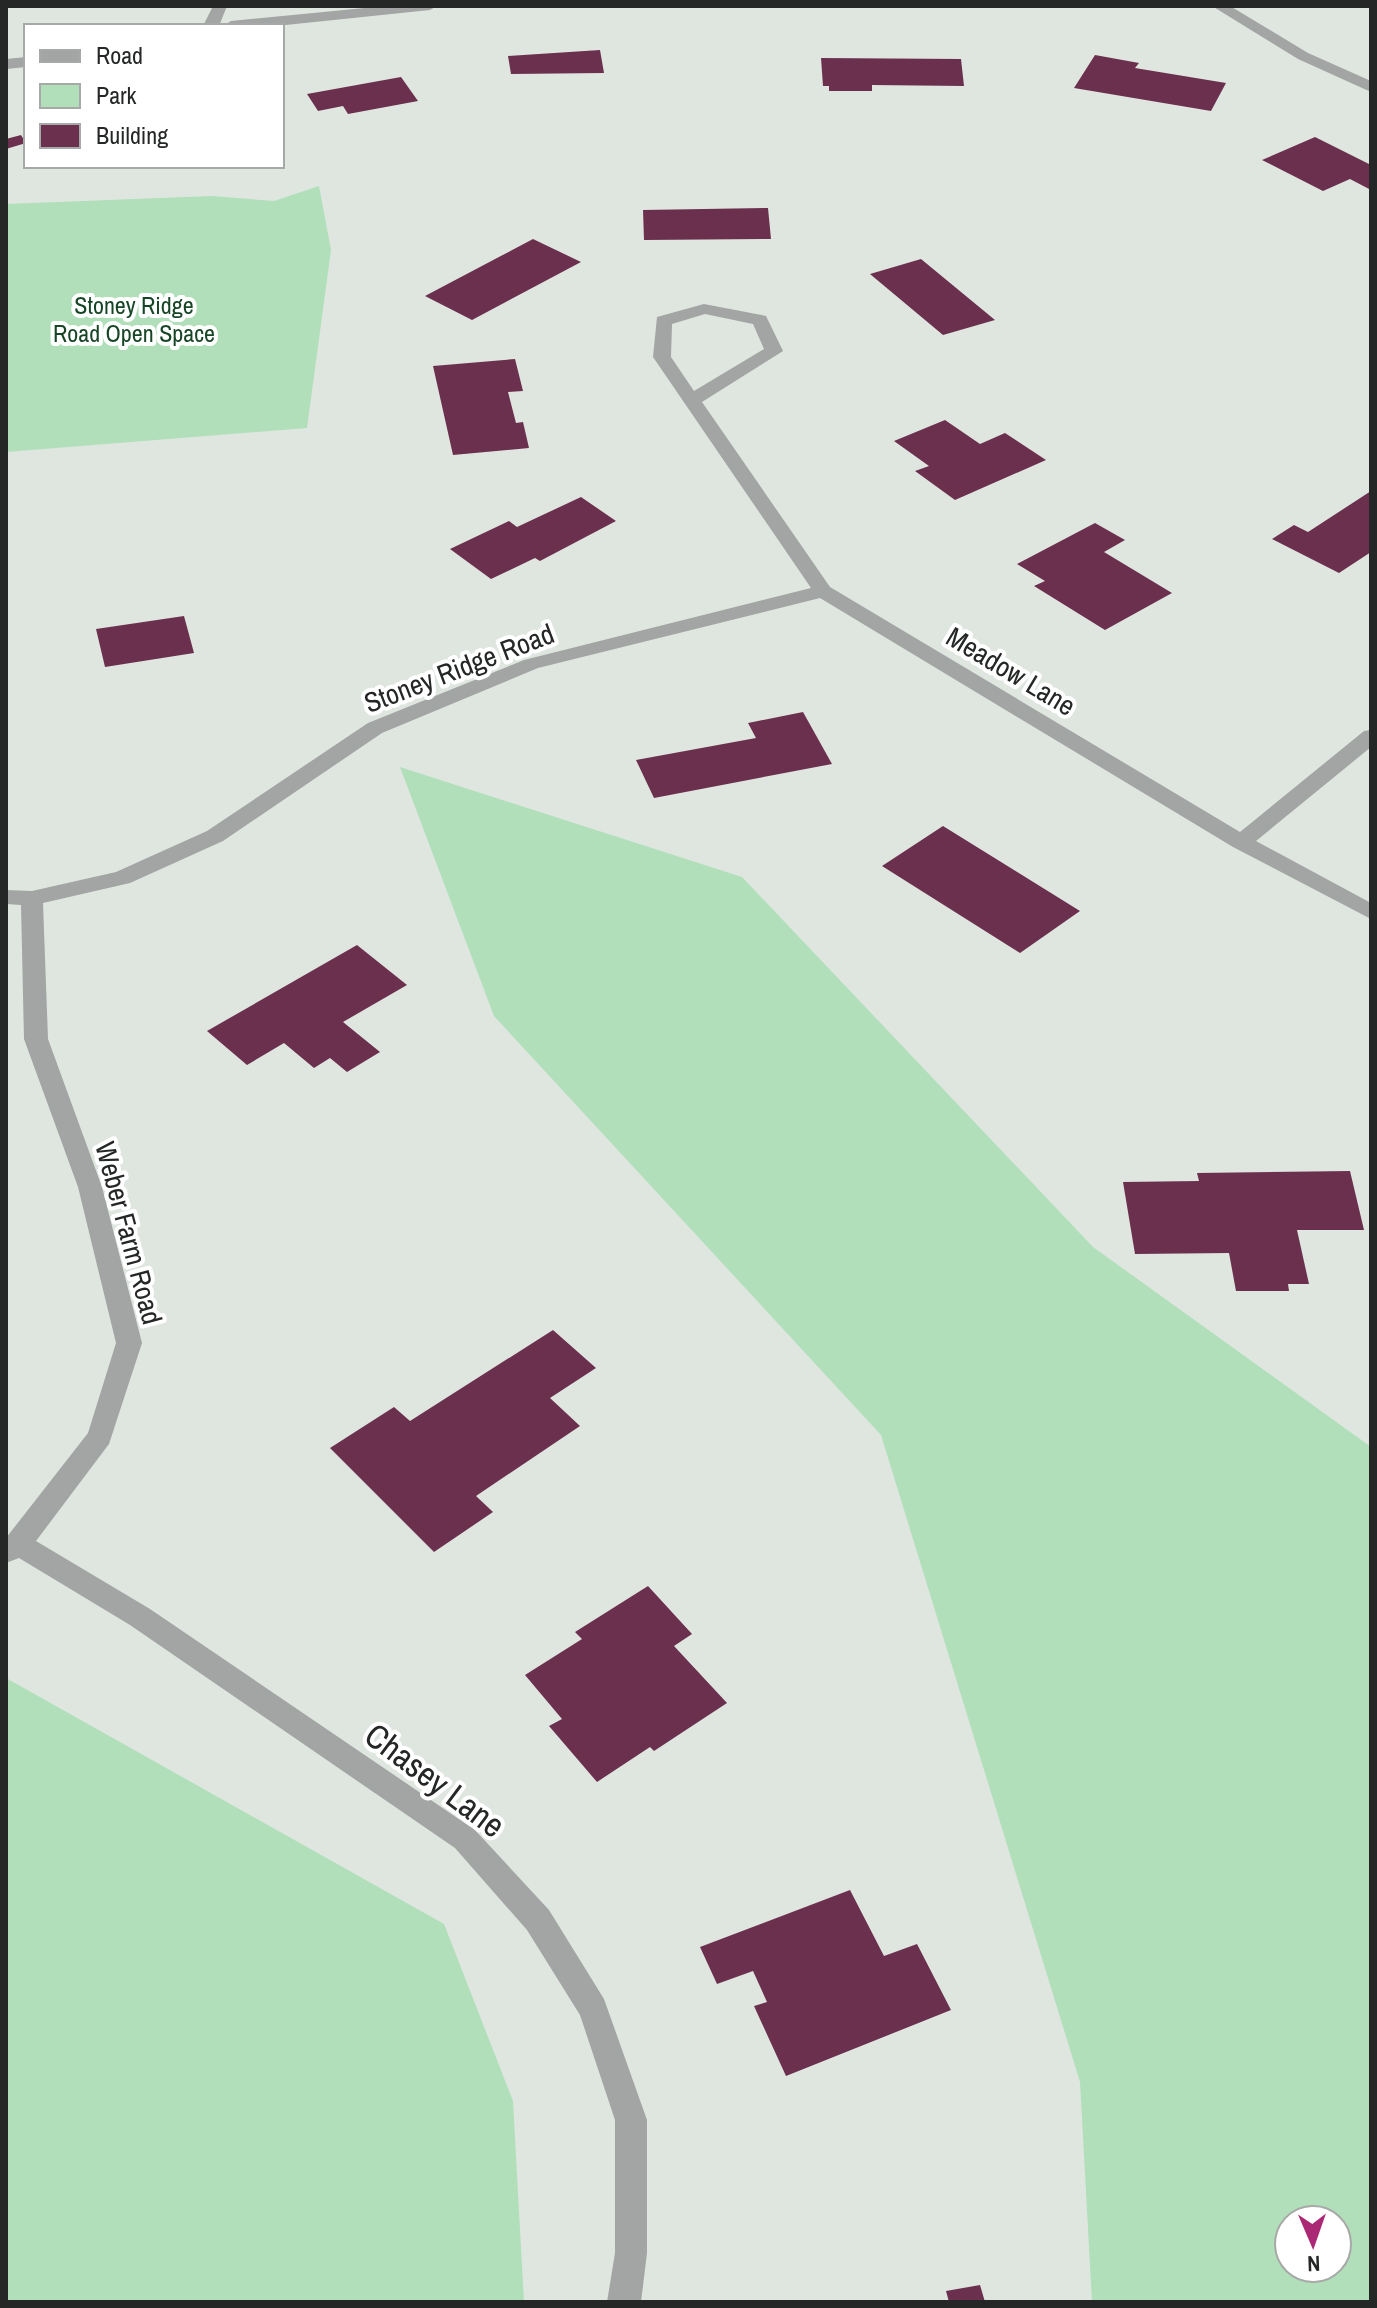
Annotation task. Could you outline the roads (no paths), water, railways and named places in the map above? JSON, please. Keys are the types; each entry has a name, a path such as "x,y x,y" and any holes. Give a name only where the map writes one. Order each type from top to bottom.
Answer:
{"street":[{"path":"251,24 430,6"},
{"path":"1219,6 1303,56 1371,87"},
{"name":"Meadow Lane","path":"692,400 774,351 760,320 704,309 663,321 662,357 823,591 1241,842 1371,912"},
{"name":"Stoney Ridge Road","path":"6,897 32,898 122,878 215,836 375,728 531,664 823,591"},
{"path":"1241,842 1371,736"},
{"name":"Weber Farm Road","path":"12,1548 100,1437 129,1343 90,1187 36,1039 32,898"},
{"name":"Chasey Lane","path":"12,1548 140,1617 465,1839 538,1920 593,2009 631,2120 631,2253 624,2302"}],"park label":[{"name":"Stoney Ridge Road Open Space","path":"134,320"}]}
